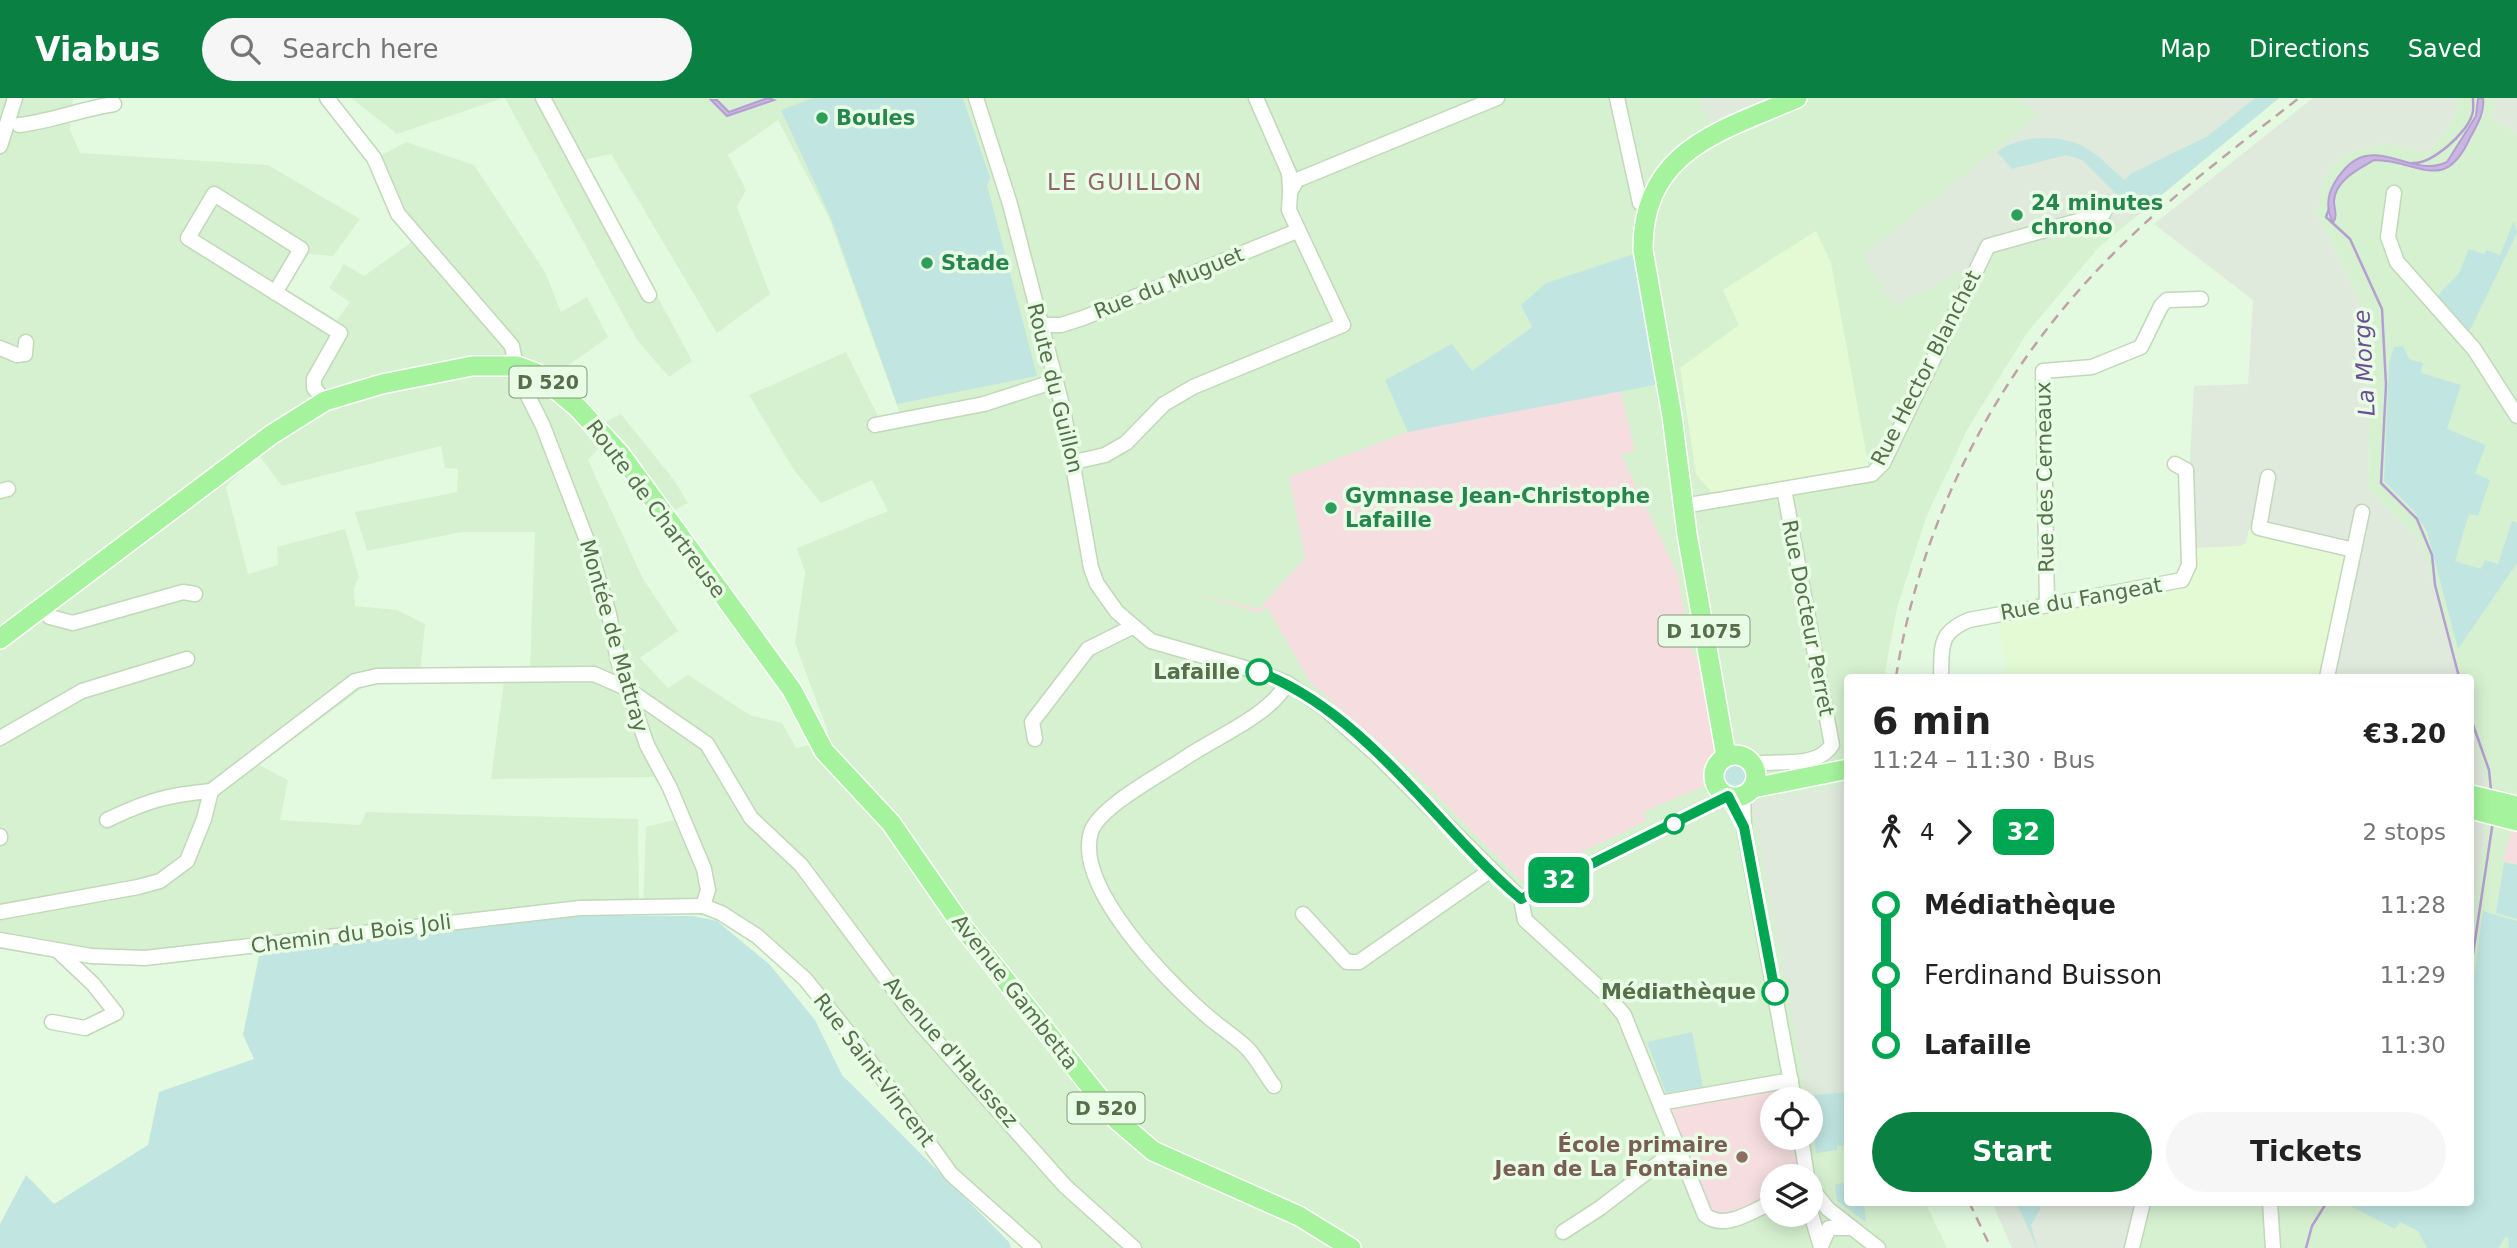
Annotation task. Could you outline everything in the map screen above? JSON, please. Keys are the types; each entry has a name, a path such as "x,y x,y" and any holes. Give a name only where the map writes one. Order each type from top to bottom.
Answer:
{"main road":[{"name":"D 1075","path":"1738,779 1683,506 1643,250 1647,207 1665,173 1692,146 1797,98"},
{"name":"Route de Chartreuse","path":"0,639 271,435 325,401 382,384 472,366 517,366 536,373 559,390 621,455 792,691 824,751 884,815 933,882"},
{"path":"1738,779 1785,780 1844,770"},
{"name":"Avenue Gambetta","path":"933,882 963,927 1088,1086 1135,1137 1172,1161 1299,1216 1351,1248"}],"street":[{"name":"Montée de Mattray","path":"327,98 374,158 398,215 512,346 517,366 555,454 610,614 618,661 626,688 647,745 670,788 704,869 708,890 703,906"},
{"path":"544,98 649,295"},
{"name":"Route du Guillon","path":"976,98 1010,204 1055,381 1074,462 1091,568 1097,584 1132,627 1151,640 1287,683 1324,708 1377,755 1521,899"},
{"path":"1074,462 1105,455 1126,443 1164,404 1193,387 1343,324 1289,210 1289,173 1256,98"},
{"path":"1290,192 1297,180 1308,173 1497,98"},
{"path":"1617,98 1640,204 1647,207"},
{"path":"0,146 9,103"},
{"path":"19,125 44,122 82,109 114,104"},
{"path":"2394,193 2388,237 2397,262 2474,349 2517,416"},
{"path":"275,293 301,249 214,194 188,238 275,293 340,333 314,379 314,388 325,401"},
{"name":"Rue Hector Blanchet","path":"1683,506 1872,474 1883,463 1988,246 2103,215 2108,203"},
{"name":"Rue du Muguet","path":"1039,325 1061,325 1083,318 1297,230"},
{"name":"Rue des Cerneaux","path":"2047,605 2043,371 2092,367 2141,347 2161,306 2168,300 2201,299"},
{"path":"0,348 17,355 25,354 26,342"},
{"path":"875,425 984,404 1055,381"},
{"name":"Rue du Fangeat","path":"1941,674 1944,637 1950,628 1969,620 2175,582 2186,576 2186,470 2175,464"},
{"path":"2268,477 2259,528 2354,550"},
{"name":"Rue Docteur Perret","path":"1738,779 1814,759 1825,755 1832,745 1784,489"},
{"path":"2328,674 2361,512"},
{"path":"41,607 50,617 73,623 183,593 195,594"},
{"path":"1035,739 1032,722 1088,649 1132,627"},
{"path":"0,738 82,691 187,659"},
{"name":"Avenue d'Haussez","path":"211,791 338,693 365,677 510,673 594,674 626,688 707,744 751,818 801,865 913,1015 1065,1186 1134,1248"},
{"path":"1274,1086 1248,1049 1204,1014 1134,940 1114,914 1090,857 1091,831 1102,815 1190,754 1279,699 1287,683"},
{"path":"1738,779 1708,808 1521,899 1525,920 1607,995 1624,1015 1705,1215 1713,1222 1724,1223 1760,1208"},
{"name":"D 1075","path":"1738,779 1744,827 1792,1087"},
{"path":"0,912 160,881 187,861 204,819 211,791 164,796 107,820"},
{"path":"1303,914 1347,962 1359,962 1491,870"},
{"name":"Chemin du Bois Joli","path":"0,940 91,956 145,958 580,908 703,906"},
{"name":"Rue Saint-Vincent","path":"703,906 721,913 758,936 804,979 859,1046 951,1174 1034,1248"},
{"path":"52,1022 85,1028 116,1013 93,984 57,949"},
{"path":"1660,1103 1791,1080"},
{"path":"1563,1232 1600,1208 1677,1149"},
{"path":"1823,1204 1878,1248"},
{"path":"2132,1248 2142,1206"},
{"path":"2270,1206 2273,1248"},
{"path":"1815,1227 1821,1247"},
{"path":"1821,1247 1829,1228 1851,1228"}],"shaded area":[{"path":"0,98 73,98 70,130 80,153 268,165 360,219 333,256 309,254 285,288 337,320 350,302 329,288 344,264 364,276 409,244 416,234 380,156 406,142 474,165 545,272 561,312 587,297 608,337 555,375 603,423 621,414 674,480 688,503 663,516 603,444 588,460 643,579 678,631 640,658 668,688 688,675 750,715 782,723 796,748 813,744 828,732 795,643 805,572 797,548 888,511 872,480 821,503 794,470 749,395 846,352 879,418 900,414 829,218 778,120 728,155 746,190 737,207 770,294 717,333 611,154 584,160 692,361 669,377 637,340 505,98 2279,98 2099,247 2027,333 1968,428 1927,515 1897,608 1885,674 1844,674 1844,1206 1927,1206 1947,1248 1025,1248 952,1179 773,948 709,915 643,911 646,827 678,819 656,777 491,779 504,682 530,669 535,532 462,532 367,551 355,512 457,492 458,469 445,468 441,446 282,486 258,454 226,487 248,574 278,565 277,547 345,529 359,577 354,588 355,606 397,610 425,624 420,676 369,683 259,765 288,780 280,820 360,825 366,812 638,819 639,901 114,954 0,934"},
{"path":"351,98 503,98 397,134"},
{"path":"768,98 774,100 727,116 711,100 717,100 729,112"},
{"name":"Stade","path":"813,98 963,98 990,178 987,185 1037,376 897,404 830,216 781,110"},
{"path":"1701,98 1785,98 1714,125 1703,110"},
{"path":"2015,98 2279,98 2125,223 1993,254 1895,307 1863,255 2040,115"},
{"path":"2255,98 2279,98 2137,215 2082,160 2066,155 2012,169 1997,152 2031,139 2069,141 2091,151 2125,180 2130,174 2208,136"},
{"path":"2313,98 2458,98 2455,118 2428,153 2385,143 2345,154 2324,177 2317,213 2371,324 2368,489 2421,541 2457,674 2329,674 2359,554 2249,529 2246,543 2240,546 2193,548 2190,545 2190,459 2194,386 2248,384 2253,300 2154,224"},
{"path":"2458,98 2496,98 2492,118 2517,134 2517,1248 2125,1248 2138,1206 2474,1206 2474,906 2485,838 2474,751 2474,674 2457,674 2421,541 2368,489 2371,324 2317,213 2324,177 2345,154 2385,143 2428,153 2455,118"},
{"path":"2478,98 2483,98 2480,119 2460,155 2450,165 2440,170 2429,170 2374,160 2355,171 2339,187 2335,194 2336,215 2333,223 2328,207 2330,192 2348,165 2362,157 2376,155 2418,165 2432,166 2447,162 2476,116"},
{"path":"2496,98 2517,98 2517,134 2492,118"},
{"path":"2514,221 2517,233 2468,334 2436,297 2459,273 2469,249 2484,254 2486,250 2500,255"},
{"path":"1816,231 1831,263 1869,468 1712,493 1696,474 1680,368 1739,325 1723,290"},
{"path":"1637,253 1660,384 1408,432 1385,380 1452,344 1472,371 1532,327 1521,305 1546,283"},
{"path":"2403,346 2409,359 2423,363 2421,373 2461,385 2447,429 2486,445 2475,473 2490,480 2478,516 2469,514 2455,561 2481,569 2485,560 2498,564 2512,521 2517,523 2517,563 2458,649 2427,531 2414,511 2384,481 2389,362 2394,347"},
{"path":"1612,379 1621,393 1635,451 1621,454 1677,573 1691,648 1710,686 1719,754 1709,764 1705,775 1707,785 1643,812 1647,821 1521,881 1415,773 1310,682 1267,607 1260,613 1191,593 1259,609 1305,558 1289,477 1408,432 1422,418"},
{"path":"2249,529 2359,554 2329,674 2006,674 1999,619 2177,589 2191,584 2193,548"},
{"path":"2474,733 2489,793 2474,790"},
{"path":"1735,763 1745,767 1749,777 1745,787 1735,791 1725,787 1721,777 1725,767"},
{"path":"1844,785 1844,1092 1823,1094 1823,1087 1805,1087 1752,802"},
{"path":"2474,816 2484,818 2485,838 2474,906"},
{"path":"2512,828 2517,830 2517,864 2503,861"},
{"path":"2504,862 2517,865 2517,919 2496,913"},
{"path":"2483,911 2517,921 2517,1248 2509,1248 2508,1237 2504,1238 2499,1248 2427,1248 2418,1231 2400,1222 2395,1229 2351,1206 2474,1206 2474,978"},
{"path":"557,916 693,916 717,921 770,965 815,1020 842,1075 1009,1242 1011,1248 0,1248 0,1224 26,1175 54,1204 148,1145 159,1092 254,1059 243,1035 260,951"},
{"path":"1692,1032 1703,1087 1666,1093 1647,1042"},
{"name":"École primaire Jean de La Fontaine","path":"1760,1092 1760,1150 1796,1150 1798,1164 1760,1164 1760,1203 1715,1221 1667,1111"},
{"path":"1844,1092 1844,1145 1837,1146 1837,1150 1816,1153 1816,1150 1823,1150 1823,1094"},
{"path":"1844,1182 1844,1206 1864,1206 1866,1222 1837,1201 1835,1185"},
{"path":"1994,1206 2138,1206 2125,1248 2012,1248"},
{"path":"2018,1206 2040,1206 2031,1225 2037,1248"}],"waterway":[{"name":"La Morge","path":"2412,163 2429,159 2456,139 2472,115 2473,98"},
{"name":"La Morge","path":"2329,209 2326,217 2350,239 2382,309 2386,385 2381,483 2417,519 2432,555 2435,585 2458,674"},
{"name":"La Morge","path":"2474,728 2489,770 2491,790"},
{"name":"La Morge","path":"2474,947 2493,821"},
{"name":"La Morge","path":"2306,1248 2312,1226 2324,1206"}],"railway":[{"path":"1897,674 1924,560 1945,504 2000,397 2034,347 2071,299 2156,213 2299,98"},
{"path":"1971,1206 1991,1248"}],"bus line":[{"name":"32","path":"1259,672 1287,683 1324,708 1377,755 1521,899 1711,807 1728,796 1728,801 1744,827 1775,992"}],"place":[{"name":"Boules","path":"822,118"},
{"name":"24 minutes chrono","path":"2017,215"},
{"name":"Stade","path":"927,263"},
{"name":"Gymnase Jean-Christophe Lafaille","path":"1331,508"},
{"name":"Lafaille","path":"1259,672"},
{"name":"Médiathèque","path":"1775,992"},
{"name":"École primaire Jean de La Fontaine","path":"1742,1157"}],"district":[{"name":"LE GUILLON","path":"1125,182"}]}
